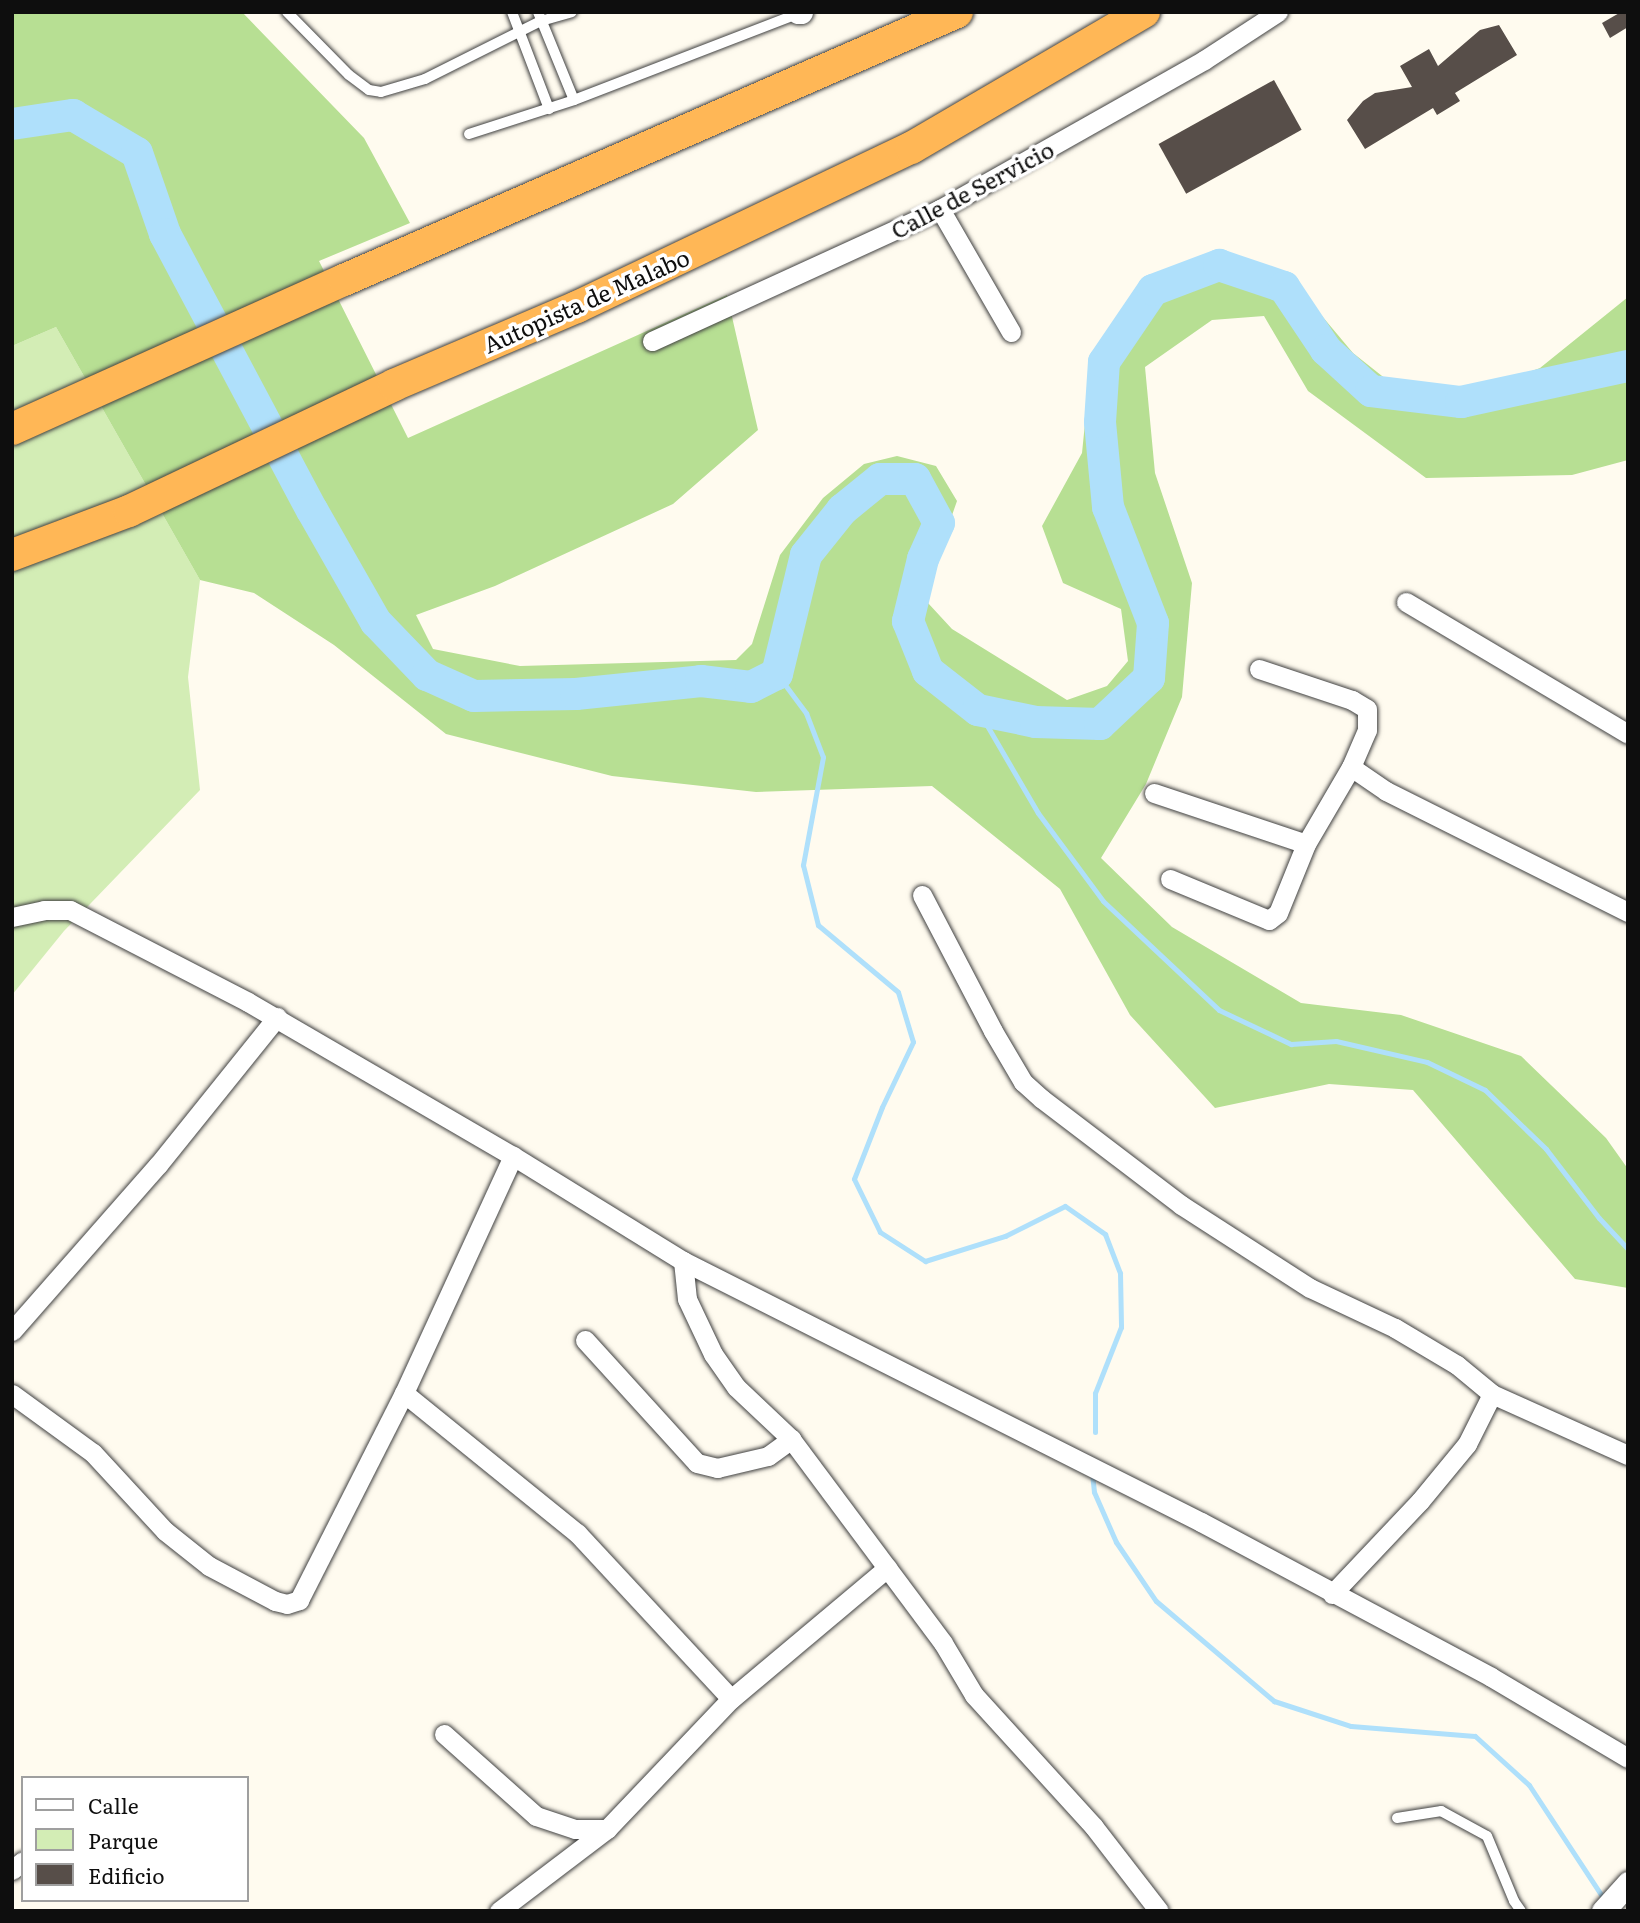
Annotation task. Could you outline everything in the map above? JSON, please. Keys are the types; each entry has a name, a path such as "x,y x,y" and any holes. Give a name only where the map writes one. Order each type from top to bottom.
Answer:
{"highway":[{"path":"12,429 344,280 957,12"},
{"name":"Autopista de Malabo","path":"12,555 129,511 394,385 577,307 911,148 1144,12"}],"street":[{"name":"Calle de Servicio","path":"652,341 940,209 1204,60 1279,12"},
{"path":"940,209 1011,332"},
{"path":"1406,602 1628,734"},
{"path":"1170,879 1269,920 1278,913 1306,844 1351,767 1367,730 1367,709 1352,700 1259,669"},
{"path":"1351,767 1386,791 1628,912"},
{"path":"1154,793 1306,844"},
{"path":"922,895 993,1031 1023,1082 1042,1099 1222,1233 1310,1288 1395,1328 1457,1365 1493,1394 1628,1455"},
{"path":"12,917 44,910 70,910 277,1017 513,1156 683,1261 1188,1515 1491,1677 1628,1758"},
{"path":"12,1331 158,1165 277,1017"},
{"path":"12,1394 93,1452 165,1531 209,1566 287,1604 299,1600 404,1393 513,1156"},
{"path":"683,1261 687,1299 713,1354 736,1387 791,1439 943,1643 974,1695 1094,1827 1159,1911"},
{"path":"585,1340 697,1462 717,1468 768,1456 791,1439"},
{"path":"404,1393 577,1533 731,1699"},
{"path":"1332,1594 1420,1501 1467,1444 1493,1394"},
{"path":"499,1911 607,1829 731,1699 887,1568"},
{"path":"444,1734 536,1816 575,1829 607,1829"},
{"path":"1602,1911 1626,1885"}],"lane":[{"path":"287,12 349,75 369,90 381,92 425,79 521,31 540,16 572,12"},
{"path":"512,12 549,109"},
{"path":"469,134 574,100 799,13"},
{"path":"540,16 574,100"},
{"path":"1397,1818 1441,1811 1487,1836 1514,1901 1521,1911"}],"green space":[{"path":"12,12 242,12 364,138 410,223 319,261 408,438 727,295 758,430 673,504 495,586 416,615 433,649 520,666 736,660 752,644 780,555 823,498 864,464 897,456 936,466 957,501 931,575 928,603 952,629 1067,700 1107,686 1128,661 1121,609 1063,583 1042,526 1082,453 1089,383 1102,338 1140,289 1216,251 1285,272 1353,353 1401,391 1464,396 1540,368 1628,297 1628,460 1572,475 1426,478 1308,391 1264,316 1212,320 1145,367 1155,473 1192,583 1182,697 1146,784 1101,858 1172,927 1301,1003 1401,1015 1521,1056 1606,1138 1628,1169 1628,1288 1575,1279 1413,1090 1329,1084 1215,1108 1130,1015 1060,889 932,786 756,792 612,776 446,734 334,645 254,593 200,580 56,327 12,346"},
{"path":"56,327 200,580 188,677 200,790 64,931 12,995 12,346"}],"building":[{"path":"1621,12 1628,12 1628,27 1610,38 1602,23"},
{"path":"1499,25 1517,55 1455,93 1460,101 1437,115 1433,108 1365,149 1347,120 1363,101 1375,93 1412,87 1400,66 1429,49 1438,66 1480,30"},
{"path":"1274,80 1302,130 1186,194 1159,144"}],"waterway":[{"path":"12,124 73,115 137,153 165,234 312,510 376,622 427,675 474,696 576,694 701,681 751,687 777,674 806,555 842,510 880,479 915,479 939,523 923,559 908,621 928,671 978,710 1036,722 1100,724 1149,678 1153,623 1108,507 1100,422 1104,362 1153,290 1219,265 1284,287 1326,350 1371,391 1461,402 1628,366"},
{"path":"777,674 806,713 823,757 803,865 818,925 898,992 913,1042 882,1107 854,1179 880,1232 925,1261 1005,1236 1065,1206 1105,1234 1120,1273 1121,1327 1095,1393 1095,1432"},
{"path":"978,710 1038,813 1103,901 1219,1010 1291,1044 1336,1041 1427,1062 1485,1090 1546,1149 1599,1218 1628,1249"},
{"path":"1092,1473 1094,1492 1116,1542 1156,1601 1274,1701 1351,1726 1475,1736 1529,1785 1604,1899"}]}
